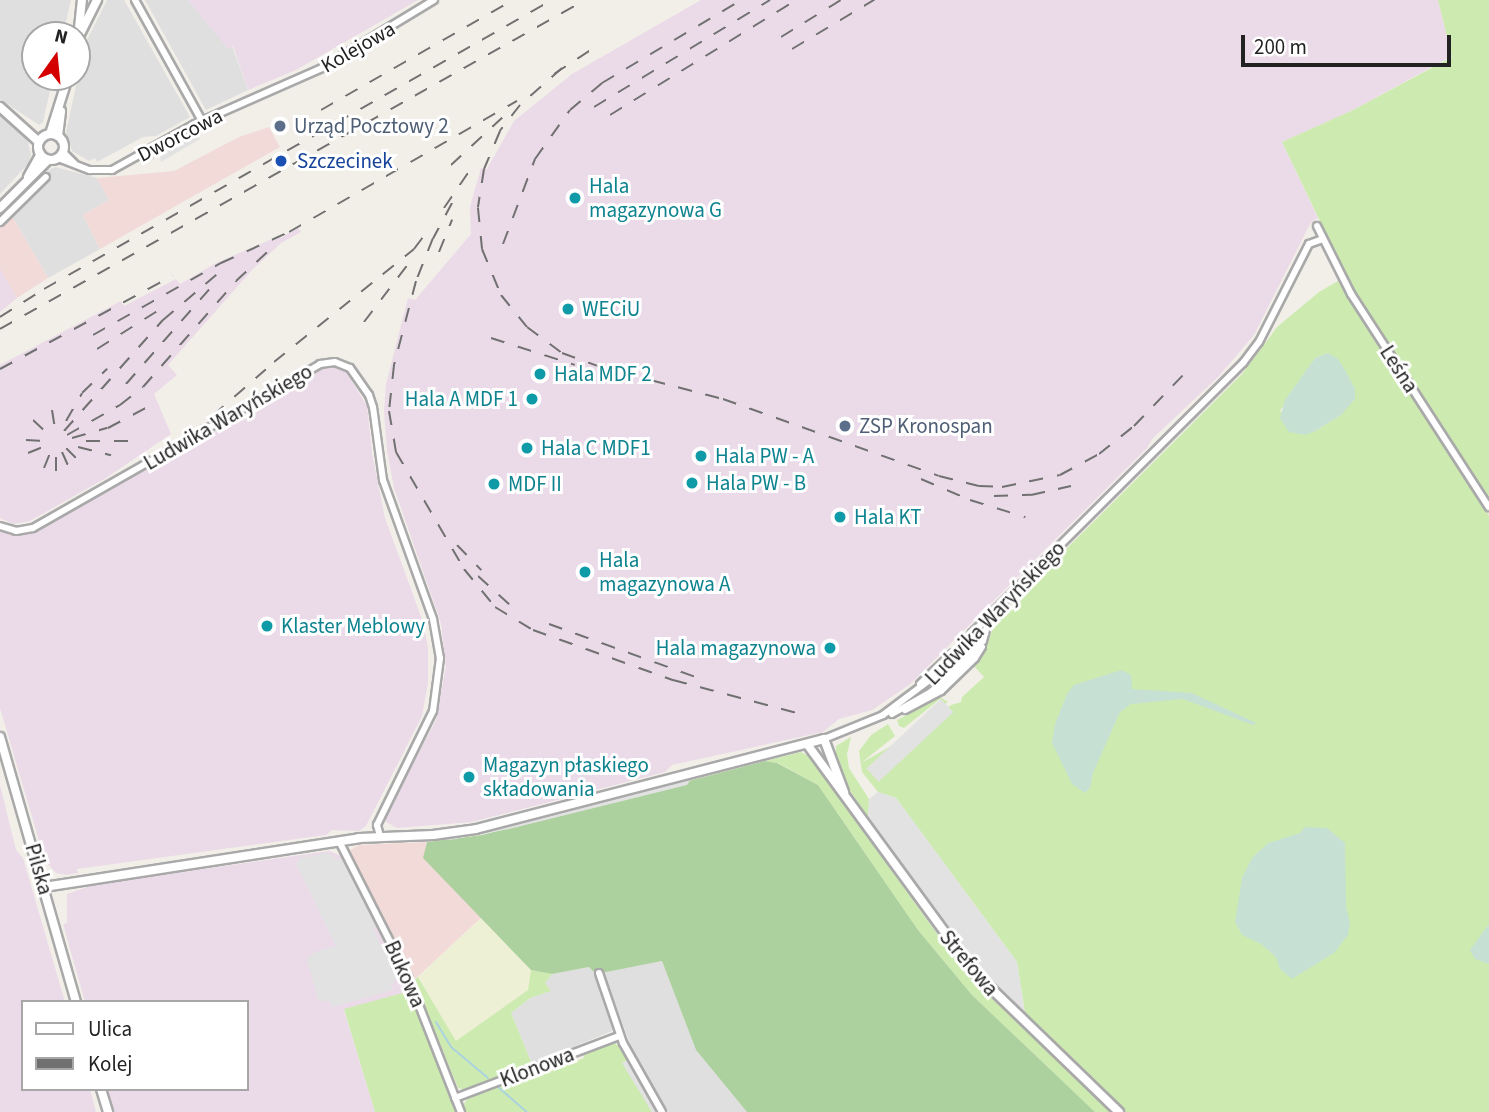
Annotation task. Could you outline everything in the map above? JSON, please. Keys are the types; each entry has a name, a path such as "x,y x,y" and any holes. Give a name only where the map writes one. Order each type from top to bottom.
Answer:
{"street":[{"path":"80,21 82,0"},
{"path":"86,21 97,0"},
{"path":"135,0 202,121"},
{"name":"Kolejowa","path":"279,87 322,68 434,0"},
{"name":"Dworcowa","path":"60,155 78,167 98,171 112,170 202,121 279,87"},
{"path":"0,208 23,187 44,157 47,137 64,91"},
{"path":"0,107 15,119 63,144 60,155 44,157"},
{"path":"0,222 46,177"},
{"name":"Leśna","path":"1317,226 1351,294 1489,507"},
{"name":"Ludwika Waryńskiego","path":"44,887 339,841 380,836 433,835 476,829 807,744 888,713 939,673 967,644 970,636 1242,363 1259,342 1309,244 1323,239"},
{"name":"Ludwika Waryńskiego","path":"0,526 16,531 33,528 320,364 335,362 350,368 369,395 373,407 383,480 433,619 440,658 433,711 377,825 380,836"},
{"path":"888,713 937,687 983,641 989,618"},
{"name":"Pilska","path":"0,737 75,1000"},
{"name":"Strefowa","path":"824,739 844,792"},
{"name":"Strefowa","path":"807,744 973,971 1119,1112"},
{"name":"Bukowa","path":"339,841 404,968 461,1112"},
{"path":"598,973 620,1036 662,1112"},
{"name":"Klonowa","path":"455,1098 620,1036"},
{"path":"102,1091 108,1112"}],"shaded area":[{"path":"0,0 71,0 66,21 21,21 21,91 50,91 43,122 39,125 0,99"},
{"path":"107,0 124,0 190,117 156,136 143,137 97,162 95,158 89,161 72,151 66,132 75,91 91,91 91,32"},
{"path":"145,0 188,0 228,48 232,46 248,90 206,110"},
{"path":"188,0 418,0 296,70 248,90 233,46 228,49"},
{"path":"701,0 1438,0 1452,56 1353,110 1282,142 1318,218 1311,222 1254,335 1218,377 1152,439 1147,448 909,685 872,710 839,719 823,732 672,765 665,772 472,822 397,828 386,822 386,815 436,720 446,666 441,623 394,488 387,451 384,411 386,384 408,298 415,300 471,234 470,207 481,168 487,169 514,121 572,74"},
{"path":"0,116 27,138 31,155 28,164 0,194"},
{"path":"269,127 280,147 100,249 83,215 109,200 97,178 174,171 239,137"},
{"path":"195,129 200,139 161,162 160,156 146,163 142,159"},
{"path":"55,167 97,178 109,200 83,215 100,249 48,278 9,211 47,171"},
{"path":"9,211 48,278 17,298 0,269 0,220"},
{"path":"298,227 301,232 281,243 252,270 168,365 177,375 154,394 171,434 106,478 30,521 13,524 0,518 0,365 121,301 124,306 176,279 180,284 216,263 279,236 281,238"},
{"path":"0,269 17,298 0,312"},
{"path":"327,365 344,368 367,406 372,453 385,518 423,622 428,648 428,683 422,716 366,826 359,831 332,830 326,835 77,869 78,873 66,875 56,873 45,861 0,708 0,530 16,534 34,531"},
{"path":"941,699 953,712 879,782 866,769"},
{"path":"691,779 687,785 509,829 450,840 446,837 496,828"},
{"path":"0,785 16,850 23,858 64,1000 21,1000 21,1091 91,1091 96,1112 0,1112"},
{"path":"878,792 896,798 1017,962 1026,1020 955,943 868,818 869,799"},
{"path":"850,808 958,958 996,1000 986,995 953,957"},
{"path":"427,842 424,858 482,917 414,980 349,851 359,845"},
{"path":"329,851 341,856 383,931 410,991 344,1010 375,1112 113,1112 108,1091 248,1091 248,1000 84,1000 63,924 67,923 67,894 93,885"},
{"path":"328,853 337,860 341,858 377,926 373,928 381,946 386,944 400,975 391,985 393,990 332,1007 330,1002 318,1000 307,959 315,952 336,946 296,864 300,858"},
{"path":"662,961 696,1050 747,1112 667,1112 636,1059 603,972"},
{"path":"589,967 596,974 613,1026 612,1031 532,1064 511,1013 530,998 550,991 545,983 552,974"},
{"path":"627,1060 658,1112 652,1112 622,1063"}],"green space":[{"path":"1438,0 1489,0 1489,501 1354,292 1282,142 1353,110 1452,57"},
{"path":"1338,281 1489,516 1489,1112 1126,1112 1026,1020 1017,962 896,798 878,792 862,772 859,751 871,735 888,724 895,736 861,763 952,712 948,707 961,702 962,697 984,677 972,664 986,648 996,619 1242,374 1277,327 1319,292","holes":["1328,353 1341,415 1315,431 1280,411 1315,358"]},
{"path":"1328,353 1338,359 1345,370 1355,389 1355,399 1341,415 1315,431 1305,435 1289,432 1280,418 1285,400 1315,358"},
{"path":"1121,670 1131,675 1132,689 1192,693 1256,723 1253,725 1183,699 1131,704 1120,712 1093,773 1090,788 1085,793 1072,784 1052,743 1055,724 1067,694 1074,685"},
{"path":"940,697 948,702 945,704 940,699 904,728 899,726 897,720"},
{"path":"851,737 847,754 849,768 869,799 868,818 847,786 836,761 836,746"},
{"path":"801,752 810,757 850,808 871,842 966,974 1112,1112 1095,1112 972,995 918,930 818,785 778,763 765,761"},
{"path":"765,761 777,763 818,785 918,930 972,995 1095,1112 747,1112 696,1050 662,961 596,974 589,967 552,974 531,970 423,858 427,842 482,835"},
{"path":"1305,827 1327,828 1345,843 1346,906 1350,923 1348,935 1334,953 1292,979 1280,969 1276,957 1261,944 1242,935 1235,922 1242,878 1252,858 1268,843 1300,833"},
{"path":"482,917 531,970 531,981 528,990 456,1041 418,977"},
{"path":"1489,924 1489,964 1475,959 1470,950"},
{"path":"531,970 552,974 545,983 551,991 530,998 511,1013 532,1064 466,1090 458,1088 414,980 418,977 456,1041 528,990"},
{"path":"410,991 457,1112 375,1112 344,1009"},
{"path":"611,1042 618,1045 627,1060 623,1063 652,1112 466,1112 464,1104 469,1096 542,1068 545,1073 584,1058 582,1053"}],"waterway":[{"path":"436,1022 451,1047 488,1078"},
{"path":"498,1087 527,1112"}],"railway":[{"path":"321,110 513,0"},
{"path":"0,317 44,289 552,0"},
{"path":"0,329 585,0"},
{"path":"503,244 535,159 570,110 602,83 741,0"},
{"path":"594,107 770,0"},
{"path":"610,115 796,0"},
{"path":"781,37 841,0"},
{"path":"792,49 874,0"},
{"path":"554,74 592,49"},
{"path":"562,68 520,105 500,131 484,169 478,208 482,249 501,295 527,327 562,353 597,366 723,399 939,476 979,486 1002,487 1060,475 1099,454 1134,426 1184,374"},
{"path":"93,335 221,263 289,232 517,101"},
{"path":"451,165 503,117"},
{"path":"444,208 470,170"},
{"path":"452,203 433,238 416,281 394,365 389,411 396,452 464,569 495,607 533,630 673,680 801,714"},
{"path":"439,252 452,219"},
{"path":"171,452 274,362 414,249 430,228"},
{"path":"67,435 120,405 143,387 236,281 276,244"},
{"path":"364,322 412,259"},
{"path":"64,431 163,320 216,275"},
{"path":"0,369 172,276"},
{"path":"126,384 213,285"},
{"path":"97,349 167,305"},
{"path":"491,338 575,365"},
{"path":"66,421 82,393 107,369"},
{"path":"72,438 108,428 155,403"},
{"path":"52,410 55,429"},
{"path":"33,420 47,433"},
{"path":"26,440 44,441"},
{"path":"86,441 128,441"},
{"path":"28,453 45,446"},
{"path":"78,447 111,455"},
{"path":"66,448 79,461"},
{"path":"44,468 51,451"},
{"path":"62,452 69,468"},
{"path":"56,453 56,471"},
{"path":"921,479 970,500 1025,517"},
{"path":"994,496 1031,495 1071,486"},
{"path":"457,545 481,570"},
{"path":"478,576 509,604"},
{"path":"549,624 704,680"}],"place":[{"name":"Urząd Pocztowy 2","path":"280,126"},
{"name":"Szczecinek","path":"281,161"},
{"name":"Hala magazynowa G","path":"575,198"},
{"name":"WECiU","path":"568,309"},
{"name":"Hala MDF 2","path":"540,374"},
{"name":"Hala A MDF 1","path":"532,399"},
{"name":"ZSP Kronospan","path":"845,426"},
{"name":"Hala C MDF1","path":"527,448"},
{"name":"Hala PW - A","path":"701,456"},
{"name":"Hala PW - B","path":"692,483"},
{"name":"MDF II","path":"494,484"},
{"name":"Hala KT","path":"840,517"},
{"name":"Hala magazynowa A","path":"585,572"},
{"name":"Klaster Meblowy","path":"267,626"},
{"name":"Hala magazynowa","path":"830,648"},
{"name":"Magazyn płaskiego składowania","path":"469,777"}]}
